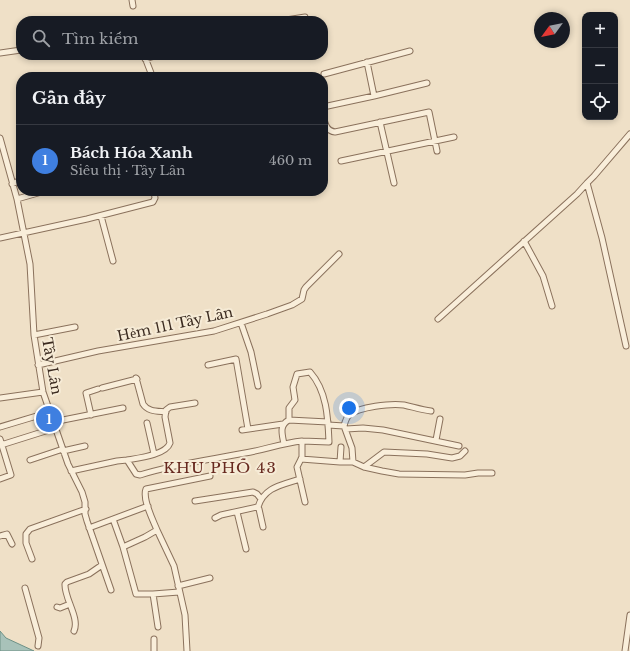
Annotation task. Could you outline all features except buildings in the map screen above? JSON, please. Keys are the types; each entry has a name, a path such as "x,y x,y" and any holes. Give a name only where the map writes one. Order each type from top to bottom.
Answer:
{"street":[{"path":"0,52 16,50"},
{"path":"328,73 410,51"},
{"path":"146,60 151,72"},
{"path":"367,62 374,96"},
{"path":"328,106 427,83"},
{"path":"328,128 332,132 429,112 437,151"},
{"path":"380,122 394,183"},
{"path":"438,319 577,194 630,134"},
{"path":"341,161 454,137"},
{"name":"Tây Lân","path":"0,138 17,199 30,264 34,335 43,392 71,471 82,492 86,509 85,514 89,528 111,590"},
{"path":"12,184 16,182"},
{"path":"587,183 602,238 626,346"},
{"path":"17,199 28,196"},
{"path":"0,238 101,216 153,202 155,196"},
{"path":"101,216 113,261"},
{"path":"524,241 543,276 552,306"},
{"name":"Hẻm 111 Tây Lân","path":"38,365 98,351 214,331 292,305 302,299 306,287 339,254"},
{"path":"241,322 251,352 258,386"},
{"path":"34,335 74,327"},
{"path":"208,365 236,359 248,429"},
{"path":"127,460 136,474 140,475 176,464 246,453 284,444 302,441 329,442 328,423 321,388 310,372 297,374 293,387 295,400 289,408 289,420"},
{"path":"91,415 86,393 136,378 145,408 166,412"},
{"path":"0,398 43,392"},
{"path":"71,471 164,451 170,443 165,417 166,410 170,407 195,403"},
{"path":"353,462 352,448 345,428 345,420 350,415 358,411 381,406 404,405 431,411"},
{"path":"53,422 123,408"},
{"path":"0,427 50,412"},
{"path":"436,439 440,419"},
{"path":"242,430 283,424 289,420 328,423 345,428 363,428 436,439 459,446"},
{"path":"147,423 154,454"},
{"path":"283,424 282,430 284,444"},
{"path":"0,479 11,475 1,442 55,428"},
{"path":"302,441 300,459 297,467 304,502"},
{"path":"30,460 63,450 85,446"},
{"path":"340,462 341,448"},
{"path":"364,466 384,452 421,453 452,458 460,456 465,451"},
{"path":"300,459 353,462 382,471 399,474 465,475 492,473"},
{"path":"187,651 185,614 174,566 157,530 145,498 146,488 210,476"},
{"path":"264,527 258,507 260,499 270,489 300,479"},
{"path":"195,501 253,492 257,494 260,499"},
{"path":"89,528 148,506"},
{"path":"215,518 258,507"},
{"path":"32,559 26,543 26,534 30,528 86,509"},
{"path":"237,512 246,549"},
{"path":"113,519 123,547 136,594 179,592"},
{"path":"123,547 145,538 157,530"},
{"path":"0,536 7,534 12,544"},
{"path":"74,631 75,628 65,584 89,574 102,565"},
{"path":"178,586 210,578"},
{"path":"24,588 39,638 38,646"},
{"path":"153,594 158,628"},
{"path":"57,607 60,608 70,604"},
{"path":"625,651 630,615"},
{"path":"154,639 154,651"}],"water":[{"path":"0,631 6,638 34,651 0,651"}],"place":[{"name":"Bách Hóa Xanh","path":"49,419"}],"district":[{"name":"KHU PHỐ 43","path":"220,468"}]}
